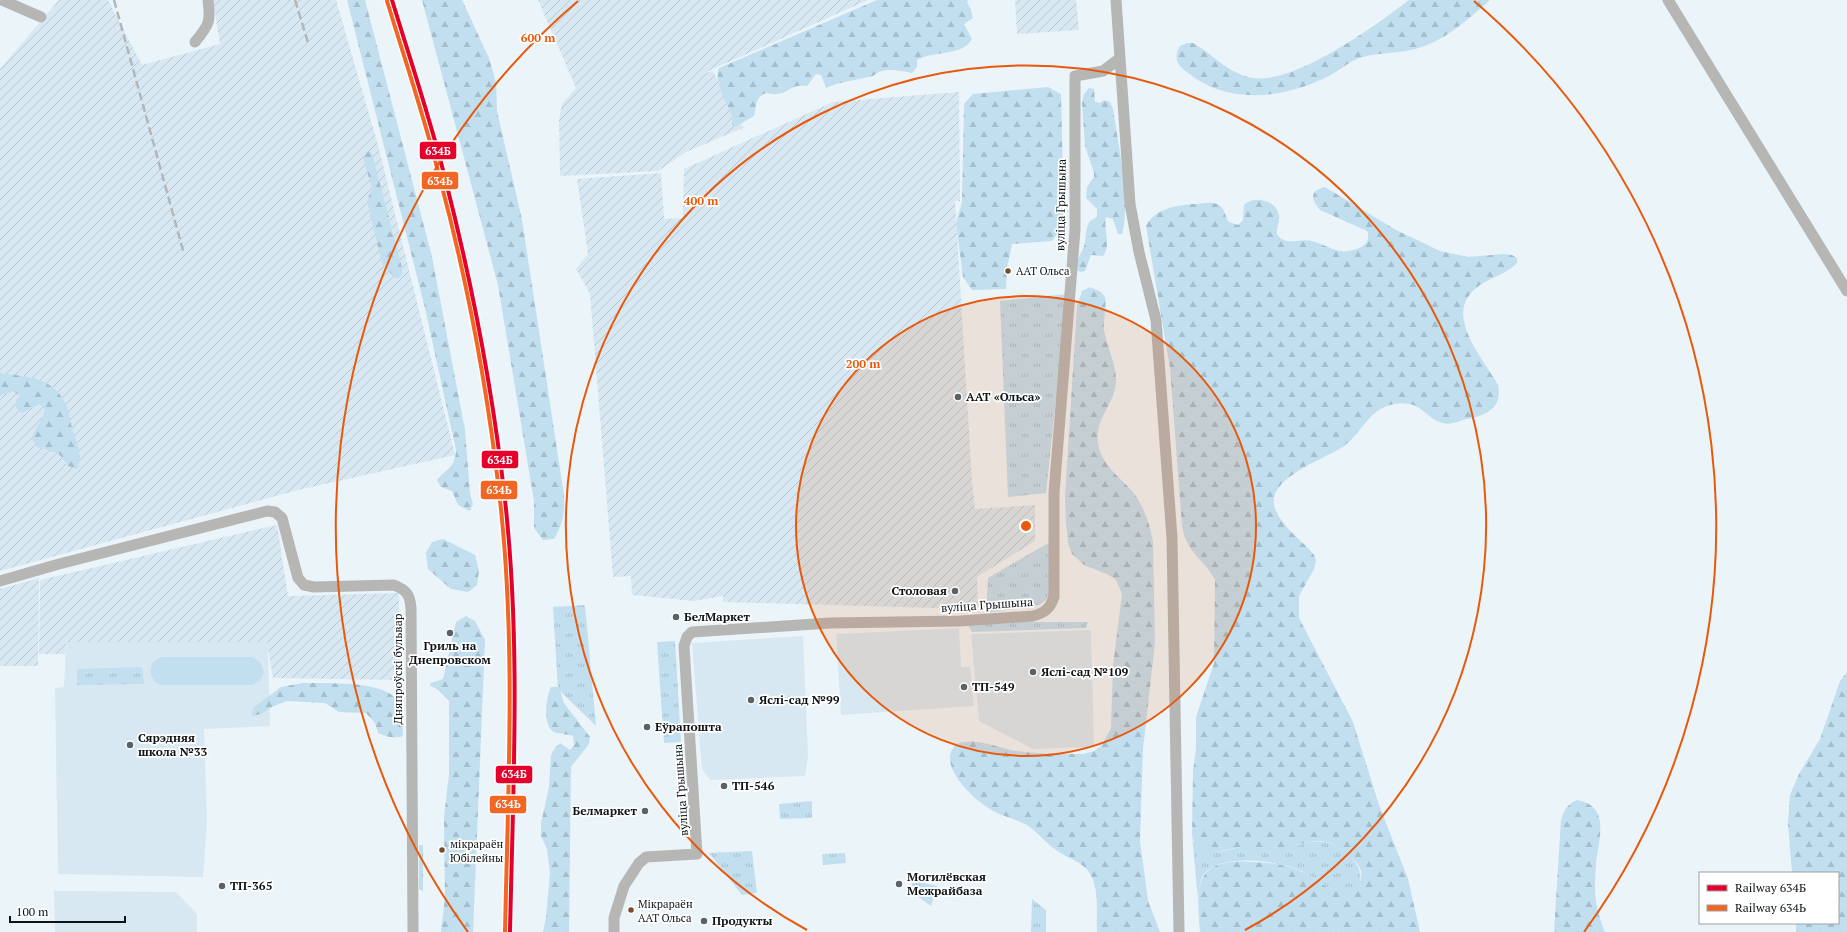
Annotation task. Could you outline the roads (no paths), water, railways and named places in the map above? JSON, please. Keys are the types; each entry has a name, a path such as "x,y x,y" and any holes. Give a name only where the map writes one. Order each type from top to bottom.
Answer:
{"street":[{"path":"2,0 41,17"},
{"path":"195,42 208,25 210,18 208,0"},
{"path":"1116,0 1130,204 1139,252 1156,320 1172,531 1178,932"},
{"path":"1668,0 1847,291"},
{"name":"вуліца Грышына","path":"614,932 614,918 624,886 639,862 646,858 697,854 684,646 687,637 692,632 830,623 960,621 1033,616 1041,614 1051,605 1054,598 1054,493 1076,230 1075,76 1103,71 1119,59"},
{"name":"Дняпроўскі бульвар","path":"0,581 65,562 267,511 275,512 282,518 298,578 304,585 314,587 394,585 406,590 410,597 414,932"}],"railway":[{"path":"114,0 184,254"},
{"path":"295,0 309,46"}],"rail line":[{"name":"634Б","path":"392,0 433,133 455,218 481,338 500,459 510,554 513,608 515,716 510,932"},
{"name":"634Ь","path":"387,1 428,134 460,258 490,419 500,500 508,608 510,716 505,932"}],"place":[{"name":"ААТ Ольса","path":"1008,271"},
{"name":"ААТ «Ольса»","path":"958,397"},
{"name":"Столовая","path":"955,591"},
{"name":"БелМаркет","path":"676,617"},
{"name":"Гриль на Днепровском","path":"450,633"},
{"name":"Яслі-сад №109","path":"1033,672"},
{"name":"ТП-549","path":"964,687"},
{"name":"Яслі-сад №99","path":"751,700"},
{"name":"Еўрапошта","path":"647,727"},
{"name":"Сярэдняя школа №33","path":"130,745"},
{"name":"ТП-546","path":"724,786"},
{"name":"Белмаркет","path":"645,811"},
{"name":"мікрараён Юбілейны","path":"442,850"},
{"name":"Могилёвская Межрайбаза","path":"899,884"},
{"name":"ТП-365","path":"222,886"},
{"name":"Мікрараён ААТ Ольса","path":"631,910"},
{"name":"Продукты","path":"704,921"}]}
